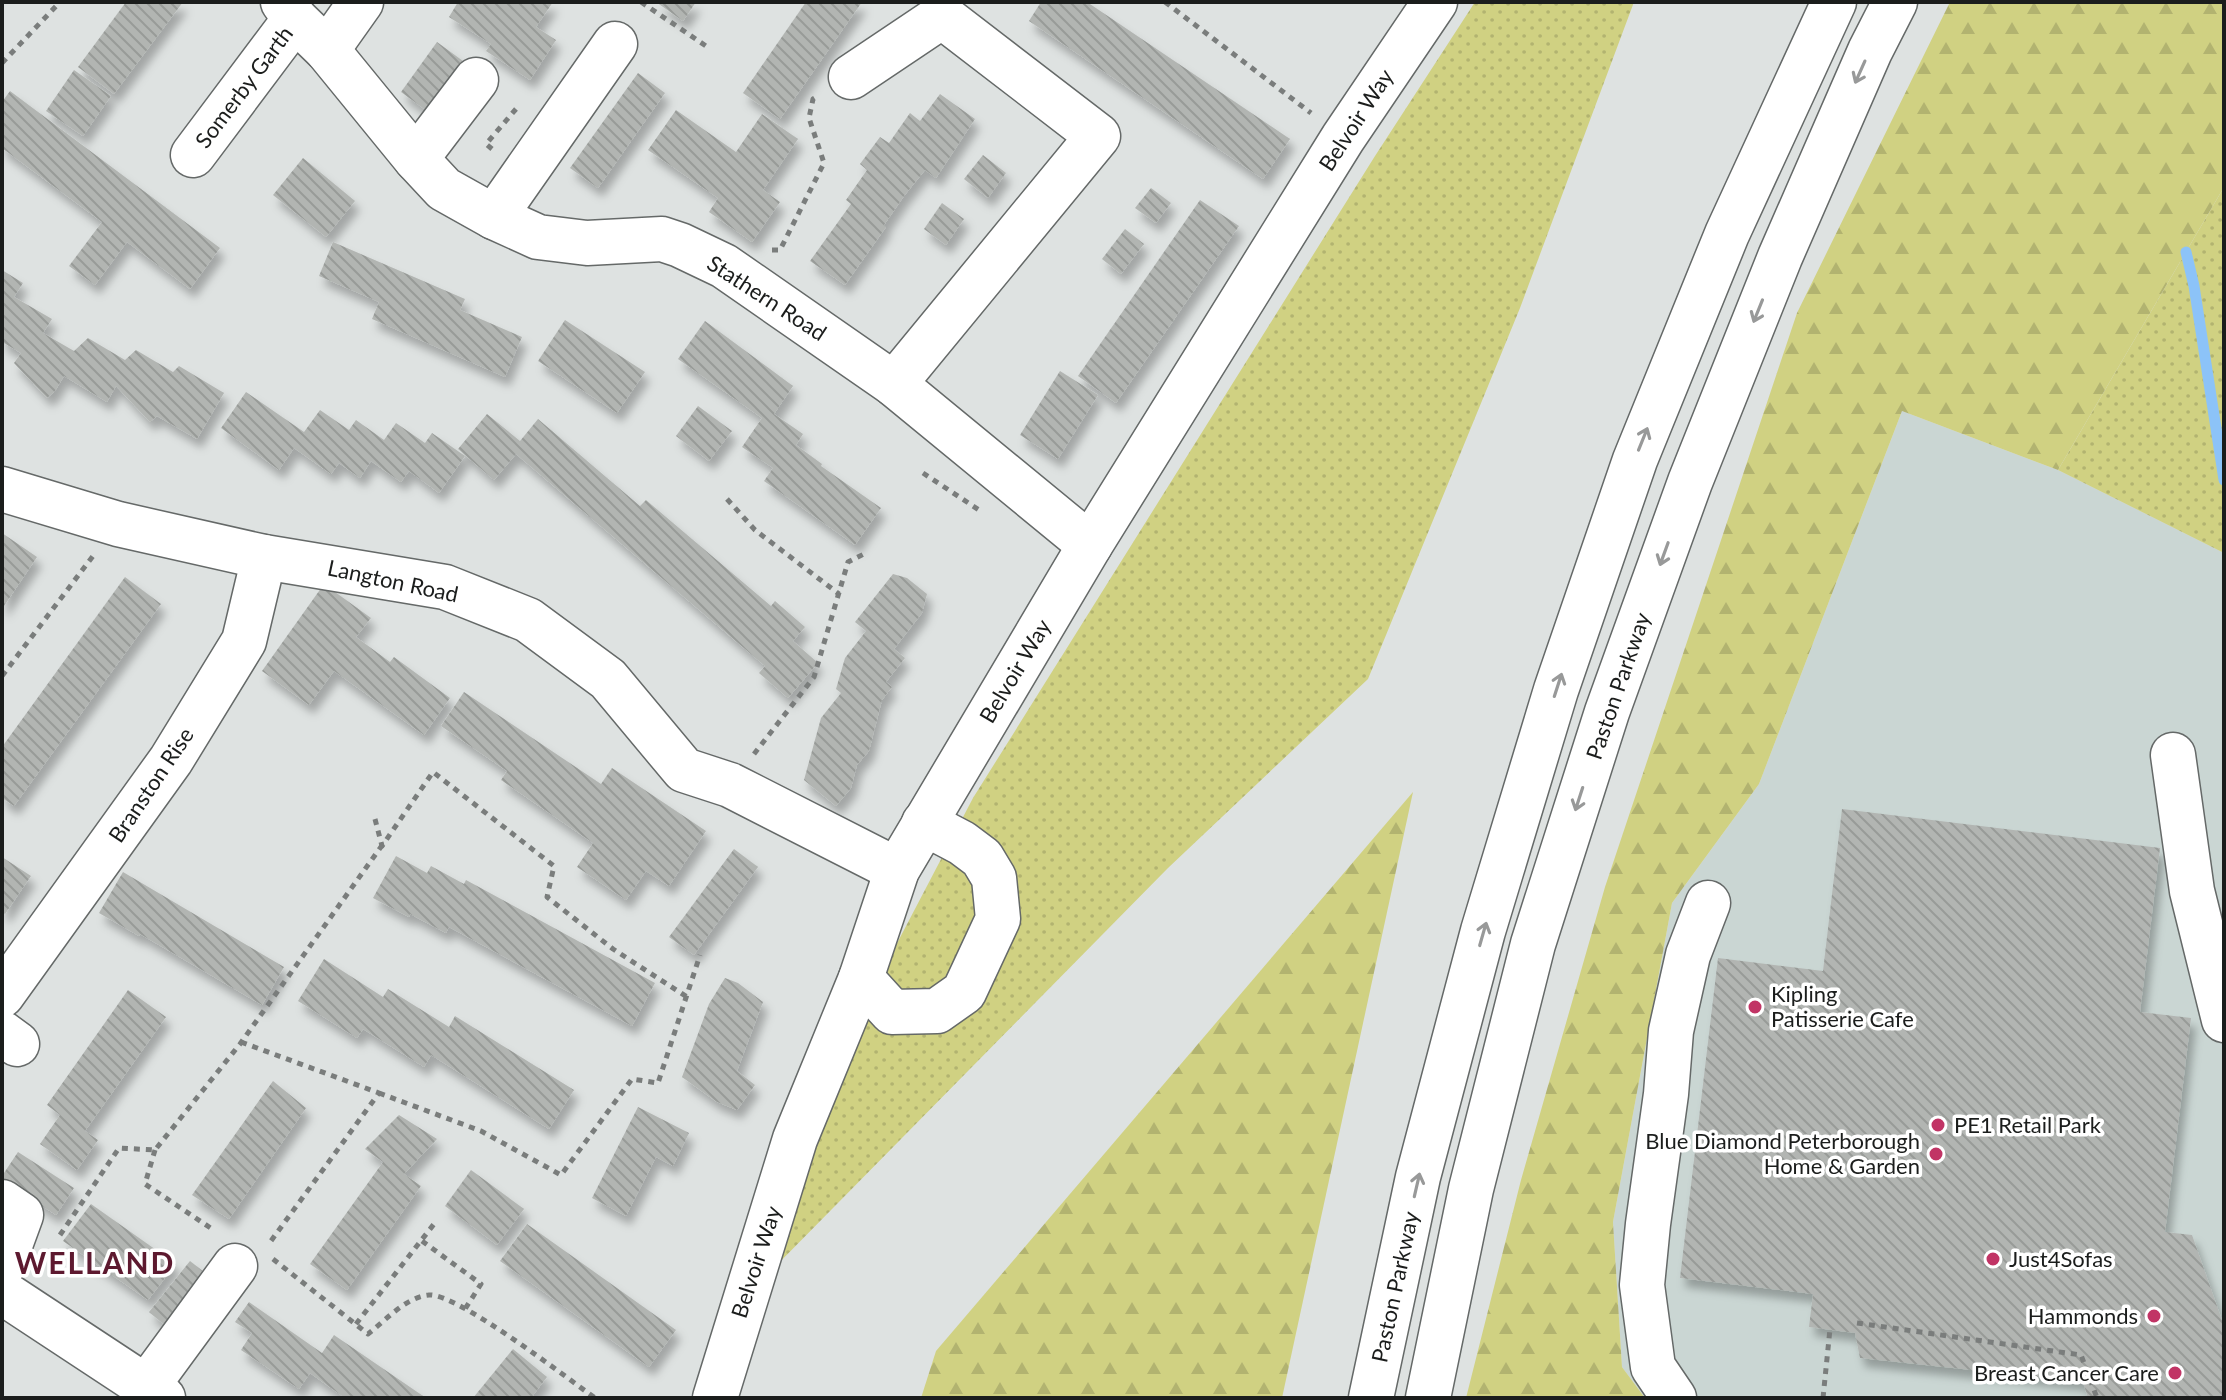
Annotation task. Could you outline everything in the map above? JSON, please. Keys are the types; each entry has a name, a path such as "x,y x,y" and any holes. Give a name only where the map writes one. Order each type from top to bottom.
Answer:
{"main road":[{"path":"327,50 361,2"},
{"name":"Belvoir Way","path":"715,1398 795,1139 861,978 897,870 1090,545 1343,138 1435,2"},
{"name":"Paston Parkway","path":"1371,1398 1418,1177 1483,931 1556,690 1635,460 1727,234 1834,2"},
{"name":"Paston Parkway","path":"1428,1398 1471,1189 1533,944 1607,712 1690,482 1780,257 1870,51 1895,2"},
{"name":"Stathern Road","path":"289,10 327,50 444,189 538,237 587,243 662,239 724,266 894,384 1090,545"},
{"name":"Somerby Garth","path":"193,155 289,10"},
{"path":"851,77 942,16 1098,136 894,384"},
{"path":"494,217 615,44"},
{"path":"416,159 476,80"},
{"name":"Langton Road","path":"2,489 118,524 264,557 445,587 528,620 608,679 684,770 730,785 897,870"},
{"name":"Branston Rise","path":"2,995 171,760 244,641 264,557"},
{"path":"2173,755 2192,891 2224,1020"},
{"path":"861,978 892,1012 937,1011 964,992 998,919 994,878 982,858 962,843 924,823"},
{"path":"1674,1398 1653,1367 1642,1285 1671,1031 1688,955 1708,903"},
{"path":"2,1202 21,1215 4,1270 155,1392 228,1250"}],"path":[{"path":"2,63 60,2"},
{"path":"641,2 706,46"},
{"path":"1165,2 1343,138"},
{"path":"768,250 780,250 824,163 809,118 813,99 851,77"},
{"path":"517,108 486,144 526,171"},
{"path":"727,499 755,530 839,594"},
{"path":"2,676 118,524"},
{"path":"730,785 814,677 848,562 864,554"},
{"path":"228,1250 145,1184 155,1150 241,1042 433,772 554,866 547,897 613,949 687,997"},
{"path":"375,819 383,844"},
{"path":"241,1042 481,1131 561,1175 632,1079 658,1083 700,955"},
{"path":"379,1093 264,1251 368,1334 414,1298 433,1294 499,1329 595,1398"},
{"path":"4,1270 45,1256 119,1148 155,1150"},
{"path":"356,1324 434,1224"},
{"path":"422,1241 481,1284 465,1309"},
{"path":"1857,1323 2081,1355 2097,1398"},
{"path":"1823,1398 1830,1329"}],"shaded area":[{"path":"1902,411 2058,470 2224,553 2224,1398 1645,1398 1622,1367 1613,1222 1672,903 1759,784"}],"green space":[{"path":"1475,2 1634,2 1520,308 1368,679 1168,868 766,1276 859,1016 973,798 1375,156"},
{"path":"1950,2 2224,2 2224,187 2058,470 1902,411 1759,784 1672,903 1613,1222 1622,1367 1645,1398 1466,1398 1521,1180 1605,887 1797,313"},
{"path":"2224,187 2224,553 2058,470"},
{"path":"1413,792 1282,1398 921,1398 936,1351"}],"building":[{"path":"126,2 183,2 114,94 78,67"},
{"path":"458,2 553,2 536,27 556,40 530,80 486,51 491,44 449,17"},
{"path":"656,2 696,2 683,21"},
{"path":"806,2 862,2 780,119 743,93"},
{"path":"1041,2 1087,2 1290,139 1263,179 1029,21"},
{"path":"437,42 463,61 427,111 401,92"},
{"path":"74,70 111,96 83,136 46,111"},
{"path":"638,73 665,93 598,188 570,168"},
{"path":"10,91 220,248 190,289 127,242 95,285 69,266 102,222 2,148 2,102"},
{"path":"940,94 975,119 936,178 925,170 904,196 845,285 810,261 851,204 846,200 867,170 860,164 880,137 889,143 910,113 920,121"},
{"path":"676,110 736,152 762,114 798,139 763,190 780,202 752,242 709,212 718,198 648,150"},
{"path":"983,155 1006,173 988,198 964,179"},
{"path":"303,158 355,201 326,237 273,195"},
{"path":"1151,188 1171,203 1156,223 1135,208"},
{"path":"1200,200 1239,226 1116,403 1078,376"},
{"path":"942,203 964,219 946,245 924,229"},
{"path":"1125,229 1144,244 1121,274 1102,259"},
{"path":"333,242 465,299 460,310 522,337 505,377 372,319 379,302 319,276"},
{"path":"2,270 23,283 14,297 52,319 43,333 74,351 88,338 125,360 136,350 173,372 179,366 224,393 197,439 157,416 150,422 116,386 107,402 64,376 47,398 14,363 21,353 2,342"},
{"path":"565,320 645,372 617,413 538,361"},
{"path":"705,321 793,386 774,414 803,434 796,445 881,508 855,545 764,481 773,468 742,447 762,418 678,359"},
{"path":"1060,371 1098,395 1058,459 1020,435"},
{"path":"246,392 304,432 320,410 349,430 356,420 384,440 396,423 425,443 432,433 465,456 439,493 409,471 401,482 371,461 360,478 339,463 331,474 294,448 279,470 221,428"},
{"path":"698,406 732,431 709,461 676,436"},
{"path":"487,414 520,441 538,419 640,506 646,500 771,606 775,601 805,627 793,641 818,663 788,698 759,673 765,666 516,454 494,480 458,449"},
{"path":"2,533 37,557 2,609"},
{"path":"893,574 907,578 927,594 922,613 894,649 905,658 886,682 892,687 882,700 869,751 857,765 851,788 836,806 804,780 821,718 841,693 836,689 845,658 866,631 855,622"},
{"path":"125,577 161,604 14,806 2,798 2,747"},
{"path":"324,584 371,618 356,637 390,662 394,657 450,698 424,735 334,671 309,705 262,671"},
{"path":"464,692 601,784 612,768 706,831 669,886 646,871 626,900 577,867 593,843 501,780 507,771 441,726"},
{"name":"PE1 Retail Park","path":"1842,809 2160,848 2140,1012 2191,1018 2165,1232 2192,1235 2224,1326 2224,1398 2088,1398 2083,1382 1860,1358 1855,1333 1809,1327 1813,1294 1680,1278 1718,958 1823,971"},
{"path":"734,849 758,867 694,955 669,937"},
{"path":"396,856 427,873 431,866 464,884 466,880 655,983 632,1026 449,927 446,933 373,898"},
{"path":"2,857 31,876 5,914 2,912"},
{"path":"123,872 284,967 262,1005 99,913"},
{"path":"324,959 383,997 388,989 449,1027 455,1016 574,1090 549,1129 431,1055 424,1067 363,1029 357,1038 298,1001"},
{"path":"725,978 738,983 763,1002 737,1071 755,1085 737,1110 717,1102 682,1077 709,1004"},
{"path":"128,990 166,1017 85,1131 98,1140 77,1170 40,1144 60,1115 47,1105"},
{"path":"273,1081 306,1108 229,1219 192,1195"},
{"path":"638,1107 689,1133 673,1166 656,1157 626,1216 592,1198"},
{"path":"399,1115 437,1139 404,1174 421,1186 347,1290 310,1264 383,1162 365,1149"},
{"path":"18,1152 74,1188 56,1215 2,1180"},
{"path":"471,1170 524,1209 497,1245 445,1206"},
{"path":"91,1204 176,1264 148,1300 63,1241"},
{"path":"527,1224 676,1330 649,1367 500,1261"},
{"path":"190,1261 213,1279 172,1331 149,1312"},
{"path":"249,1302 322,1353 334,1335 426,1398 345,1398 310,1373 299,1389 241,1350 252,1333 235,1322"},
{"path":"513,1349 547,1377 531,1398 473,1398"}],"waterway":[{"path":"2186,252 2224,480"}],"place":[{"name":"Kipling Patisserie Cafe","path":"1755,1007"},
{"name":"PE1 Retail Park","path":"1938,1125"},
{"name":"Blue Diamond Peterborough Home & Garden","path":"1936,1154"},
{"name":"Just4Sofas","path":"1993,1259"},
{"name":"Hammonds","path":"2154,1316"},
{"name":"Breast Cancer Care","path":"2175,1373"}],"district":[{"name":"WELLAND","path":"95,1264"}]}
